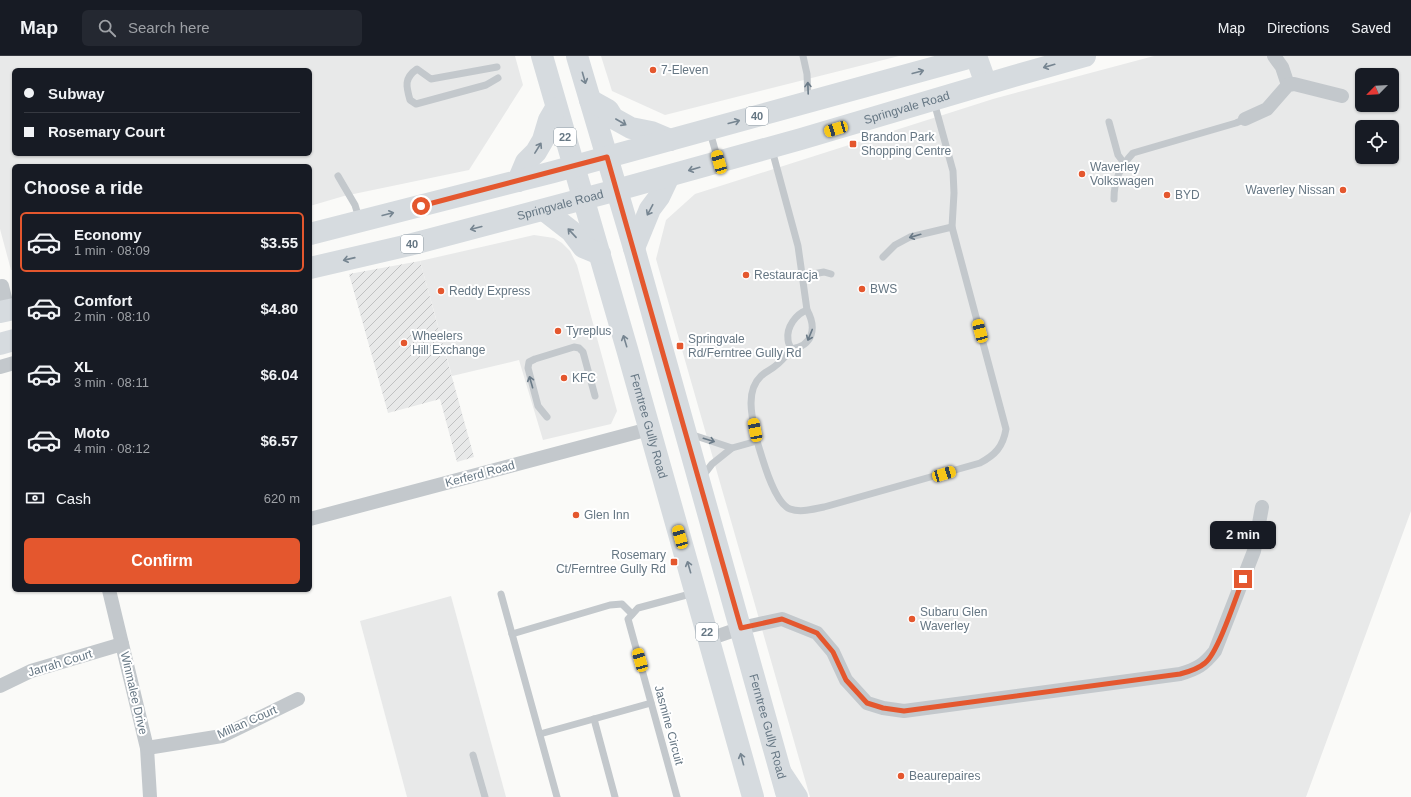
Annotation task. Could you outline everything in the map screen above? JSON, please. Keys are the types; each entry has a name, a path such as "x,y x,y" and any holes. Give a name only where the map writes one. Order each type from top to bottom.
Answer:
{"main road":[{"name":"Ferntree Gully Road","path":"542,56 650,429 753,797"},
{"name":"Ferntree Gully Road","path":"577,56 634,248 788,797"},
{"path":"976,56 986,84"},
{"name":"40","path":"312,233 518,181 976,56"},
{"name":"Springvale Road","path":"312,268 544,210 669,176 1085,56"},
{"path":"590,100 608,110 614,118 631,128 651,132 670,140"},
{"path":"518,181 526,162 536,152 540,145 546,133 549,120 556,108"},
{"path":"634,248 650,208 659,197 669,176"},
{"path":"544,210 571,231 583,247 600,254"},
{"path":"0,344 12,341"},
{"path":"633,370 665,361"},
{"path":"781,773 797,797"}],"street":[{"path":"1280,60 1288,85"},
{"path":"1245,119 1267,109 1288,85 1294,84 1342,96"},
{"path":"0,287 2,286 7,310"},
{"path":"0,367 12,364"},
{"name":"Kerferd Road","path":"312,517 650,429"},
{"path":"709,639 741,628 782,619 817,633 833,652 846,680 867,703 883,708 904,711 1180,674 1206,663 1215,651 1254,551 1262,506"},
{"name":"Winmalee Drive","path":"109,592 146,748 150,797"},
{"name":"Jarrah Court","path":"0,686 31,671 122,644"},
{"name":"Millan Court","path":"146,748 222,736 298,699"}],"lane":[{"path":"803,56 807,74 808,102"},
{"path":"497,66 431,79 417,70 410,75 406,86 410,100 416,104 486,85 498,78"},
{"path":"772,147 798,246 808,310 812,318 813,332 805,345 791,349 780,362 761,376 753,390 750,409 757,441 769,477 778,496 790,509 806,511 980,463 989,459 997,452 1004,440 1006,429 952,227 954,193 953,171 934,100"},
{"path":"1114,199 1116,180 1124,163 1133,153 1236,123 1245,119"},
{"path":"1109,122 1118,155 1124,163"},
{"path":"709,129 719,162"},
{"path":"338,176 355,205 360,221"},
{"path":"884,257 895,245 910,237 952,227"},
{"path":"802,276 824,272 830,274"},
{"path":"791,349 788,340 790,325 801,313 808,310"},
{"path":"547,417 538,406 528,368 529,362 535,359 574,347 579,348 583,352 595,396"},
{"path":"686,433 732,448"},
{"path":"699,482 712,464 732,448 757,441"},
{"path":"512,634 610,605 622,604 632,614 638,608 696,592"},
{"path":"500,594 557,797"},
{"name":"Jasmine Circuit","path":"632,614 628,618 677,797"},
{"path":"540,734 652,703"},
{"path":"594,719 615,797"},
{"path":"473,755 485,797"}],"shaded area":[{"path":"0,56 515,56 523,85 469,170 344,196 312,205 312,164 12,164 11,270 0,229"},
{"path":"601,56 899,56 665,115 612,91"},
{"path":"1154,56 1411,56 1411,511 1306,797 810,797 656,259 666,220 695,194 993,99"},
{"path":"534,235 554,238 562,243 570,251 577,265 617,411 611,424 543,440 519,360 452,376 420,261"},
{"path":"420,261 474,457 457,462 440,399 388,413 349,274"},
{"path":"451,596 506,797 407,797 360,621"}],"place":[{"name":"7-Eleven","path":"653,70"},
{"name":"Brandon Park Shopping Centre","path":"853,144"},
{"name":"Waverley Volkswagen","path":"1082,174"},
{"name":"Waverley Nissan","path":"1343,190"},
{"name":"BYD","path":"1167,195"},
{"name":"Restauracja","path":"746,275"},
{"name":"BWS","path":"862,289"},
{"name":"Reddy Express","path":"441,291"},
{"name":"Tyreplus","path":"558,331"},
{"name":"Wheelers Hill Exchange","path":"404,343"},
{"name":"Springvale Rd/Ferntree Gully Rd","path":"680,346"},
{"name":"KFC","path":"564,378"},
{"name":"Glen Inn","path":"576,515"},
{"name":"Rosemary Ct/Ferntree Gully Rd","path":"674,562"},
{"name":"Subaru Glen Waverley","path":"912,619"},
{"name":"Beaurepaires","path":"901,776"}],"route":[{"path":"421,206 607,157 741,628 782,619 817,633 833,652 846,680 867,703 883,708 904,711 1180,674 1206,663 1215,651 1243,579"}]}
